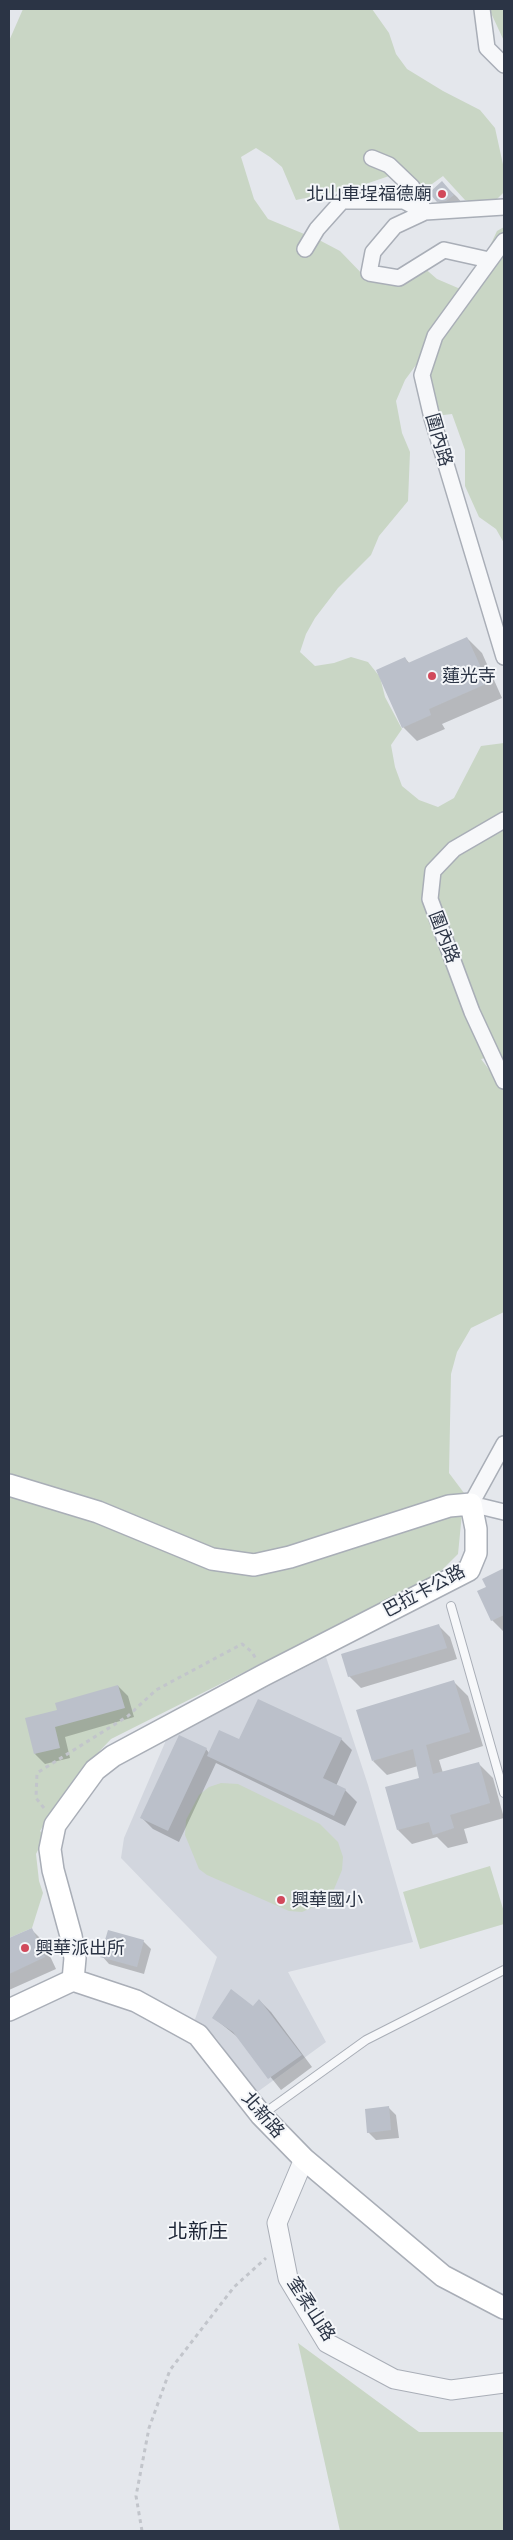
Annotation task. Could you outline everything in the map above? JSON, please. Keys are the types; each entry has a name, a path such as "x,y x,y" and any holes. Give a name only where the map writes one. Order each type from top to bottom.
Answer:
{"main road":[{"path":"9,1485 98,1512 212,1559 254,1565 290,1557 449,1506 471,1504"},
{"name":"巴拉卡公路","path":"73,1980 75,1958 53,1870 50,1849 55,1825 95,1770 113,1756 264,1675 469,1570 476,1553 476,1529 471,1504"},
{"path":"9,2010 73,1980"},
{"name":"北新路","path":"73,1980 136,2001 198,2034 261,2115 304,2159 443,2276 504,2308"}],"street":[{"path":"482,9 487,48 504,65"},
{"path":"372,158 390,165 412,187 425,212"},
{"path":"306,248 317,229 342,201 404,201 425,212"},
{"path":"489,260 444,250 399,278 368,273 373,252 395,226 425,212 504,207"},
{"name":"圍內路","path":"504,241 434,336 422,375 432,418 504,656"},
{"name":"圍內路","path":"504,820 454,849 447,856 433,871 430,899 472,1012 504,1081"},
{"path":"504,1444 471,1504 504,1512"},
{"name":"奎柔山路","path":"304,2159 278,2223 288,2278 327,2343 394,2379 451,2390 504,2383"}],"lane":[{"path":"451,1606 504,1793"},
{"path":"261,2115 366,2040 504,1970"}],"path":[{"path":"55,1825 36,1798 37,1773 128,1716 156,1690 242,1644 252,1652 264,1675"},
{"path":"142,2531 136,2496 149,2428 170,2370 234,2287 282,2245"}],"shaded area":[{"name":"興華國小","path":"326,1657 368,1785 413,1942 288,1972 326,2042 256,2093 216,2038 194,2022 217,1957 121,1858 124,1838 167,1738"}],"green space":[{"path":"23,9 372,9 389,33 396,54 407,69 443,91 480,110 495,128 504,169 504,192 497,199 475,203 465,200 443,176 421,192 392,175 354,188 296,200 282,167 270,157 256,148 241,157 254,199 268,219 340,251 368,280 389,285 422,266 437,279 458,288 476,283 487,267 489,248 497,231 504,227 504,543 496,529 479,517 465,486 465,450 452,414 435,416 430,400 431,378 416,365 405,380 396,401 402,433 410,452 408,501 379,536 371,555 338,588 315,618 306,634 300,652 315,666 334,663 351,657 368,662 380,677 385,697 402,729 391,745 395,767 402,786 419,800 438,807 454,798 481,746 504,743 504,1060 498,1055 481,1059 504,1089 504,1312 471,1328 457,1352 451,1374 449,1473 464,1493 458,1554 437,1575 111,1739 77,1775 40,1831 45,1836 36,1854 39,1881 43,1893 32,1928 9,1938 9,41"},
{"path":"490,9 504,9 504,41 491,13"},
{"path":"221,1783 238,1784 320,1824 338,1842 343,1857 342,1870 332,1894 323,1903 302,1912 289,1911 207,1875 199,1869 185,1835 186,1820 199,1795 209,1787"},
{"path":"490,1866 504,1912 504,1924 420,1949 403,1892"},
{"path":"298,2343 419,2432 504,2432 504,2531 340,2531"}],"building":[{"name":"北山車埕福德廟","path":"442,181 454,195 446,201 437,202 429,193"},
{"name":"蓮光寺","path":"467,637 488,683 429,709 431,715 402,728 376,670 405,657 408,663"},
{"path":"504,1568 504,1615 491,1621 477,1591 486,1587 482,1579"},
{"path":"439,1624 447,1648 348,1677 341,1654"},
{"path":"454,1680 470,1732 426,1745 433,1774 479,1762 490,1803 450,1815 454,1828 433,1835 429,1822 397,1830 385,1787 419,1778 413,1749 372,1761 356,1710"},
{"path":"118,1685 125,1708 55,1727 60,1748 34,1754 25,1718 57,1710 55,1703"},
{"path":"258,1699 342,1738 323,1778 346,1789 334,1816 207,1756 219,1730 239,1739"},
{"path":"179,1735 207,1748 168,1831 140,1818"},
{"name":"興華派出所","path":"32,1928 45,1957 9,1974 9,1938"},
{"path":"108,1930 144,1940 137,1967 100,1957"},
{"path":"231,1989 253,2006 259,1999 302,2055 268,2079 233,2032 212,2018"},
{"path":"389,2106 391,2130 367,2133 365,2109"}],"place":[{"name":"北山車埕福德廟","path":"442,194"},
{"name":"蓮光寺","path":"432,676"},
{"name":"興華國小","path":"281,1900"},
{"name":"興華派出所","path":"25,1948"}],"district":[{"name":"北新庄","path":"198,2232"}]}
